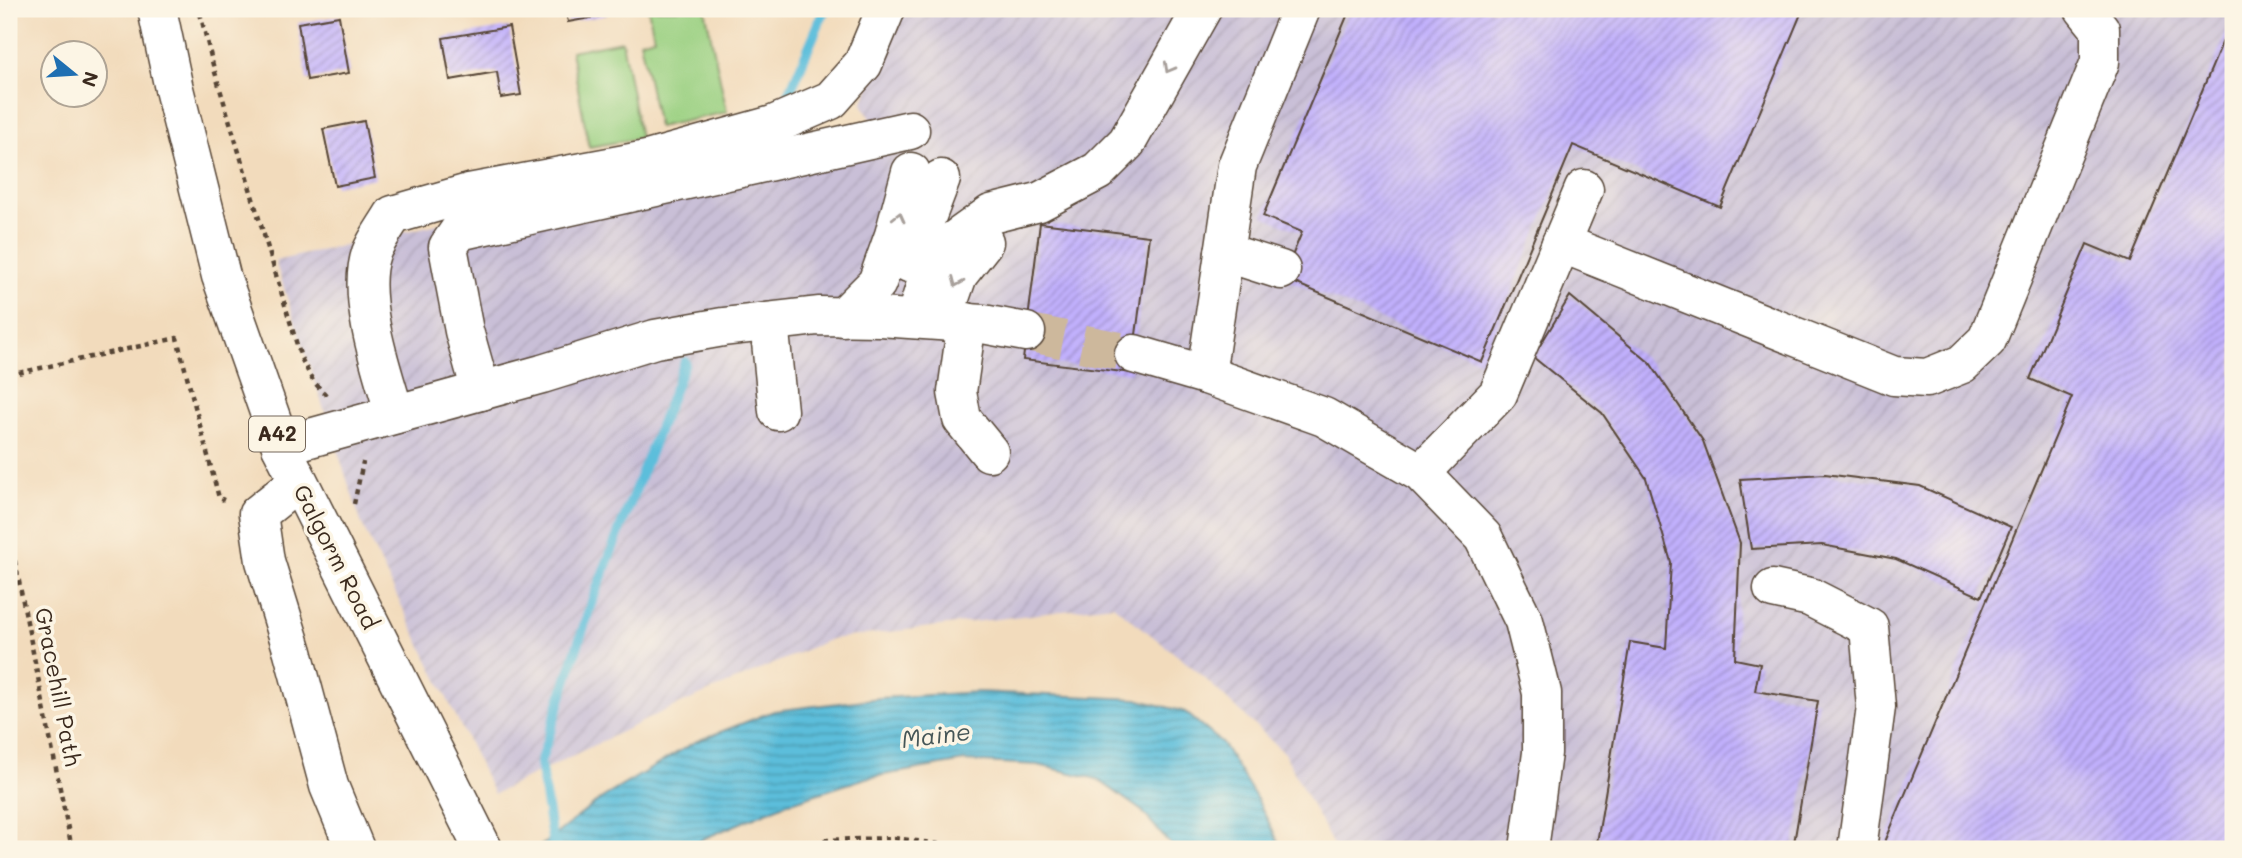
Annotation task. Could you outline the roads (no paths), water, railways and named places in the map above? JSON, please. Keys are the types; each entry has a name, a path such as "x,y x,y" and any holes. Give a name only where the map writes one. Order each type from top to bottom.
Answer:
{"main road":[{"name":"Galgorm Road","path":"158,9 174,89 221,276 281,446 479,840"},
{"path":"395,414 376,353 365,282 371,253 393,215 469,193 647,160 773,125 831,100 863,64 886,9"},
{"path":"926,320 974,253 1002,223 1098,171 1127,142 1202,9"},
{"path":"1206,374 1237,166 1301,9"},
{"path":"1561,243 1894,376 1927,378 1962,364 1987,340 2101,62 2100,29 2084,9"},
{"path":"481,391 464,331 447,247 460,231 910,130"},
{"path":"843,317 877,283 894,235 926,176 900,289 926,320 957,392 962,419 989,452"},
{"path":"1421,473 1497,394 1584,189"},
{"path":"1224,252 1281,270"},
{"path":"281,446 481,391 655,339 818,316 926,320 1026,332"},
{"path":"769,322 778,411"},
{"path":"1134,354 1206,374 1324,417 1421,473 1483,537 1524,621 1542,693 1542,753 1529,849"},
{"path":"298,482 258,514 265,561 329,786 355,849"},
{"path":"1773,589 1810,597 1869,627 1876,707 1857,849"}],"water":[{"name":"Maine","path":"978,692 1136,699 1185,712 1222,743 1258,801 1282,849 1174,849 1142,811 1097,779 1038,765 964,761 866,778 785,804 705,838 687,849 537,849 602,798 695,742 774,711 881,698"}],"waterway":[{"path":"789,94 825,9"},
{"path":"558,849 552,838 540,763 591,604 685,362"}],"tunnel":[{"path":"1026,332 1134,354"}]}
